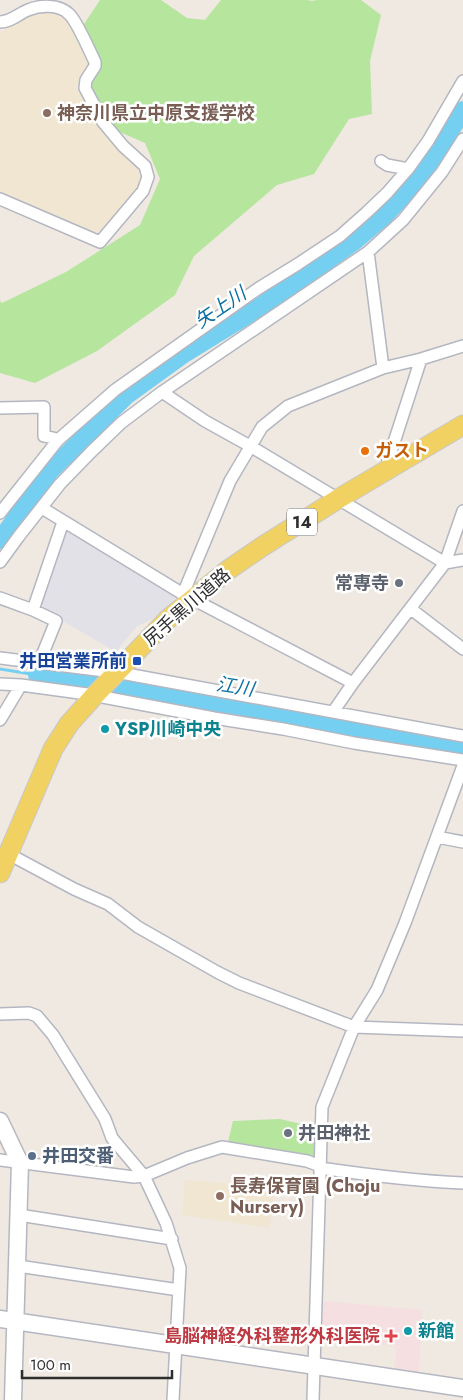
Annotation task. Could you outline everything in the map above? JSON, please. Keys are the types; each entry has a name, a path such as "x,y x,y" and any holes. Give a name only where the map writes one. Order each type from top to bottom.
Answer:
{"main road":[{"name":"尻手黒川道路","path":"335,498 388,461 463,416"},
{"name":"尻手黒川道路","path":"0,873 3,854 47,748 67,718 113,672 144,634 223,565 260,540 463,426"}],"street":[{"path":"0,22 6,22 25,11 40,7 57,7 70,15 95,62 86,80 85,88 103,122 123,146 145,166 148,177 143,191 100,242 0,199"},
{"path":"0,513 58,440 115,390 259,288 340,236 387,193 408,169 433,134 463,81"},
{"path":"0,562 60,484 121,423 162,392 368,252 403,220 442,172 463,140"},
{"path":"381,162 408,169"},
{"path":"368,252 383,368"},
{"path":"187,596 230,481 262,426 288,406 383,368 463,346"},
{"path":"388,461 421,359"},
{"path":"162,392 205,421 445,563 463,560"},
{"path":"0,408 44,407 44,436 58,440"},
{"path":"42,508 187,596 353,683"},
{"path":"333,712 445,563 463,511"},
{"path":"33,610 63,522"},
{"path":"0,598 56,621 39,663"},
{"path":"411,609 463,648"},
{"path":"0,658 113,672 463,736"},
{"path":"0,684 21,685 91,695 354,743 463,760"},
{"path":"0,720 21,685"},
{"path":"313,1400 322,1107 354,1027 377,990 405,923 463,766"},
{"path":"437,837 463,842"},
{"path":"3,854 108,904 138,927 239,983 354,1027 463,1031"},
{"path":"0,1014 30,1013 37,1016 52,1035 105,1120 112,1138 144,1176 166,1223 180,1268 173,1400"},
{"path":"0,1121 20,1163 18,1266 8,1320 13,1400"},
{"path":"0,1160 134,1178 222,1147 307,1160 320,1167 370,1176 463,1183"},
{"path":"19,1215 172,1238"},
{"path":"18,1266 179,1290"},
{"path":"8,1320 463,1388"}],"shaded area":[{"name":"神奈川県立中原支援学校","path":"39,11 63,12 92,62 82,86 143,172 143,186 105,230 97,232 87,231 0,194 0,33 28,15"},
{"path":"70,528 175,592 176,597 154,618 136,627 116,652 37,606 63,529"},
{"path":"185,1180 256,1186 274,1194 269,1228 182,1215"},
{"name":"島脳神経外科整形外科医院","path":"323,1301 422,1310 419,1372 417,1374 395,1370 396,1346 360,1343 361,1330 322,1325"}],"green space":[{"path":"100,0 161,0 187,18 205,20 221,0 361,0 381,15 370,61 372,114 349,119 314,174 277,185 194,256 175,295 97,351 35,383 0,373 0,301 2,303 66,272 140,225 160,179 145,143 115,130 104,114 90,84 100,67 100,59 82,27"},
{"path":"280,1119 314,1127 314,1156 228,1142 233,1121"}],"waterway":[{"name":"矢上川","path":"0,540 51,470 126,396 184,354 249,314 314,270 355,241 383,217 433,160 463,110"},
{"name":"江川","path":"0,669 37,675"},
{"name":"江川","path":"37,675 300,720 366,729 427,740 463,750"}],"place":[{"name":"神奈川県立中原支援学校","path":"47,113"},
{"name":"ガスト","path":"365,451"},
{"name":"常専寺","path":"399,583"},
{"name":"井田営業所前","path":"137,661"},
{"name":"YSP川崎中央","path":"105,729"},
{"name":"井田神社","path":"288,1133"},
{"name":"井田交番","path":"32,1156"},
{"name":"長寿保育園 (Choju Nursery)","path":"220,1196"},
{"name":"新館","path":"408,1331"},
{"name":"島脳神経外科整形外科医院","path":"391,1336"}]}
